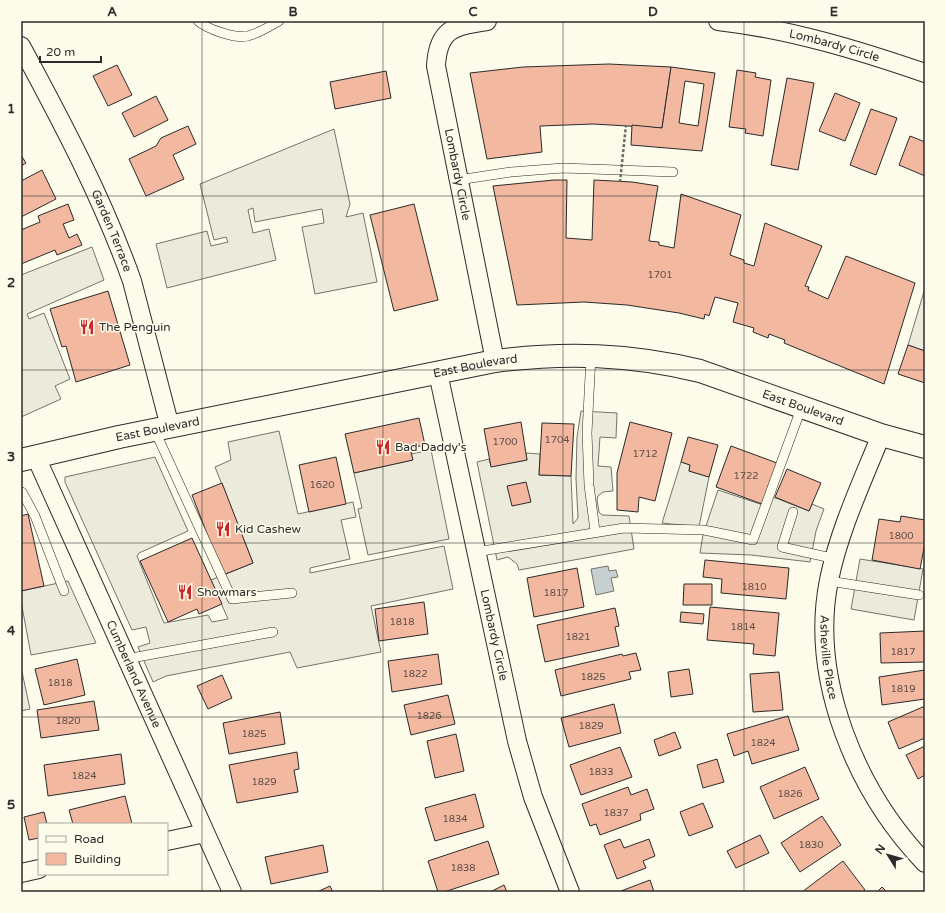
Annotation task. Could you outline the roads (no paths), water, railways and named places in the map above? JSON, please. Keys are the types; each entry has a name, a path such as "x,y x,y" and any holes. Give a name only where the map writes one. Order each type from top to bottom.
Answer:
{"street":[{"name":"Lombardy Circle","path":"487,21 461,25 454,28 443,38 437,51 436,66 495,361"},
{"name":"Lombardy Circle","path":"718,21 738,23 833,43 869,53 925,72"},
{"name":"Garden Terrace","path":"21,46 73,143 124,259 132,281 163,429"},
{"name":"East Boulevard","path":"28,458 495,361 538,355 591,354 626,357 694,369 741,384 881,435 925,447"},
{"name":"Lombardy Circle","path":"438,373 517,741 533,797 570,892"},
{"name":"Asheville Place","path":"881,435 843,533 829,581 825,621 826,653 829,676 840,720 855,760 886,816 925,863"},
{"name":"Cumberland Avenue","path":"28,458 126,659 232,892"},
{"path":"168,842 206,833"},
{"path":"21,873 38,869"}],"lane":[{"path":"198,21 219,32 246,37 266,29 278,21"},
{"path":"458,180 511,172 562,168 673,172"},
{"path":"591,354 587,433 589,485 595,531"},
{"path":"476,552 595,531 624,528 704,530 753,540 802,406"},
{"path":"163,429 232,599 292,594"},
{"path":"22,492 35,516 64,591"},
{"path":"793,512 782,547 836,559"},
{"path":"829,581 919,595"},
{"path":"126,659 273,632"}],"place":[{"name":"The Penguin","path":"87,327"},
{"name":"Bad Daddy's","path":"383,447"},
{"name":"Kid Cashew","path":"223,529"},
{"name":"Showmars","path":"185,592"}]}
